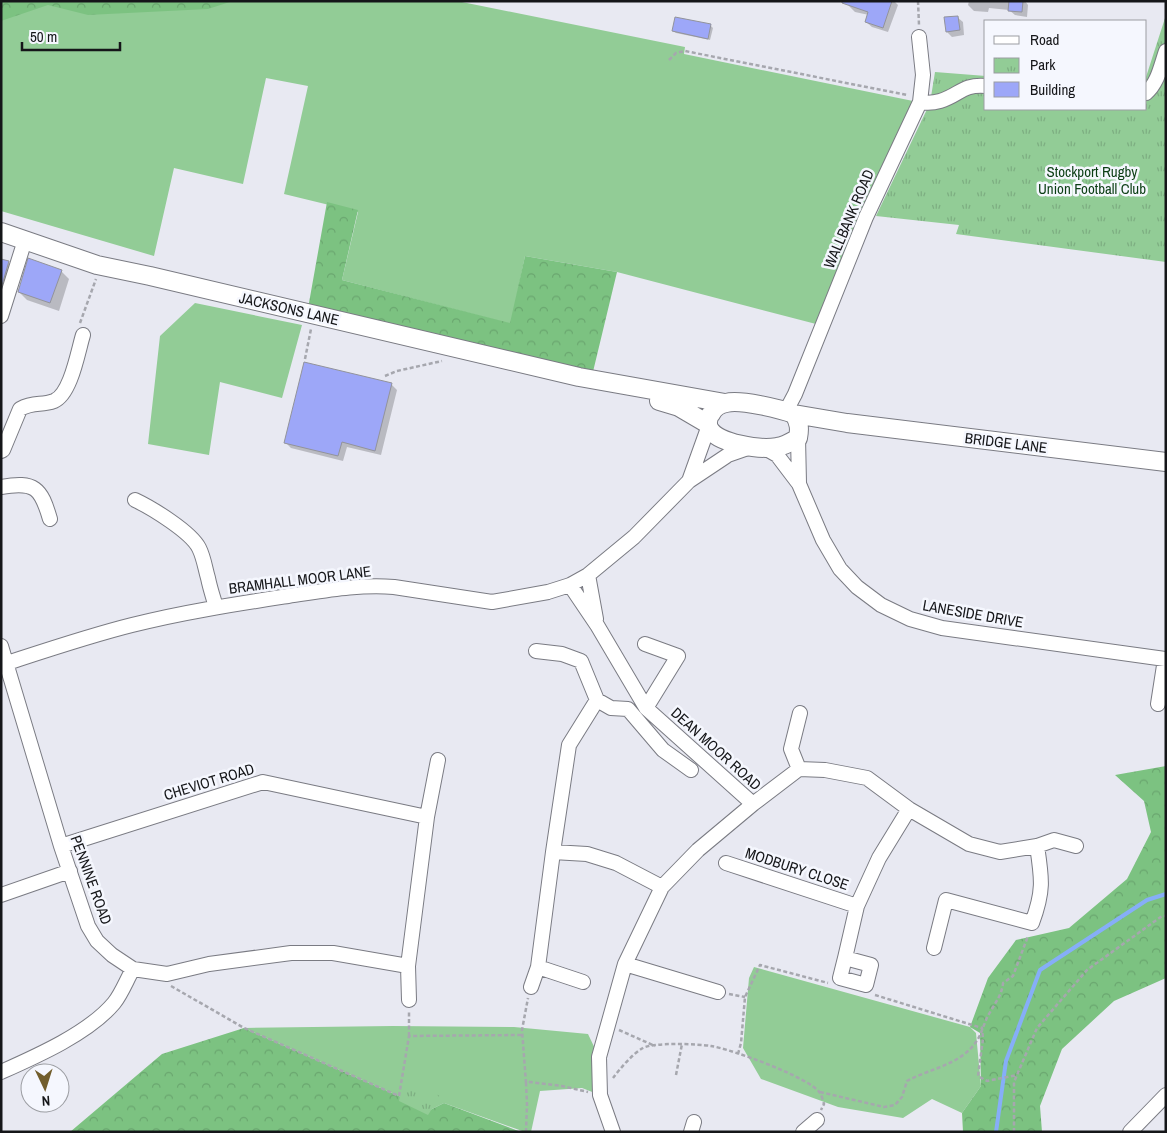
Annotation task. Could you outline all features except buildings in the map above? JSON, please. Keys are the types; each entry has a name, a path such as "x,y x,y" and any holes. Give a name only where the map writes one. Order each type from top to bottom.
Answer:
{"main road":[{"name":"JACKSONS LANE","path":"1,232 101,266 579,377 725,403 737,401 790,413"},
{"name":"JACKSONS LANE","path":"579,377 679,407 708,426 716,436 728,442 759,447"},
{"path":"708,426 709,416 714,408 725,403"},
{"name":"BRIDGE LANE","path":"790,413 847,424 1166,462"},
{"path":"790,413 799,422 798,436"},
{"name":"BRIDGE LANE","path":"759,447 776,448 789,444 798,436 847,424"}],"street":[{"name":"WALLBANK ROAD","path":"790,413 795,394 866,217 920,100 923,75 919,37"},
{"path":"1147,92 1156,81 1166,51"},
{"path":"920,100 939,102 965,88 975,85 984,86"},
{"path":"1,316 25,240"},
{"path":"1,451 20,408 30,404 42,404 56,400 67,389 83,335"},
{"name":"BRAMHALL MOOR LANE","path":"689,482 708,426"},
{"name":"LANESIDE DRIVE","path":"798,436 799,484"},
{"name":"BRAMHALL MOOR LANE","path":"4,664 131,625 216,607 342,589 378,586 492,602 539,594 570,585 588,575 634,537 689,482 728,455 759,447"},
{"name":"LANESIDE DRIVE","path":"759,447 777,454 799,484 823,540 840,569 857,587 881,604 910,620 942,628 1166,658 1158,704"},
{"path":"1,487 15,484 26,485 38,491 45,500 50,519"},
{"path":"135,500 181,528 199,546 216,607"},
{"name":"DEAN MOOR ROAD","path":"588,575 597,625"},
{"name":"DEAN MOOR ROAD","path":"570,585 597,625 646,708 753,804 698,850 662,887 625,964 600,1057 600,1095 613,1132"},
{"path":"645,644 678,656 646,708"},
{"name":"PENNINE ROAD","path":"1,646 4,664 88,926 97,941 112,955 133,969 167,974 209,964 291,953 333,953 408,966"},
{"path":"536,651 562,654 581,661 597,700 611,708 628,709 643,724 663,750 691,770"},
{"path":"531,987 538,967 569,745 597,700"},
{"path":"799,769 791,749 800,713"},
{"path":"409,1000 408,966 427,817 438,760"},
{"path":"753,804 799,769 825,770 867,778 909,809 969,844 1000,852 1038,846 1054,840 1076,846"},
{"name":"CHEVIOT ROAD","path":"61,846 263,782 427,817"},
{"path":"846,958 857,906 878,858 909,809"},
{"path":"934,948 946,900 1032,923 1040,904 1042,882 1038,846"},
{"path":"553,852 587,854 616,864 662,887"},
{"name":"MODBURY CLOSE","path":"726,863 857,906"},
{"path":"1,895 70,871"},
{"path":"625,964 718,992"},
{"path":"538,967 582,982"},
{"path":"1,1072 43,1053 89,1025 114,1002 133,969"},
{"path":"1130,1132 1166,1095"},
{"path":"803,1132 817,1120"}],"path":[{"path":"918,1 919,37"},
{"path":"669,60 676,53 684,51 920,100"},
{"path":"83,335 77,330 101,266"},
{"path":"305,359 312,326"},
{"path":"385,376 397,371 446,359"},
{"path":"1014,1132 1015,1076 1037,1028 1087,970 1162,916 1166,916"},
{"path":"526,1083 562,1086 600,1095 620,1069 643,1048 682,1044 712,1046 738,1054 801,1079 820,1092 884,1107 895,1105 902,1097 906,1082 916,1076 939,1068 965,1053 977,1042 992,1007 1003,993 1003,983 1013,976 1032,923"},
{"path":"738,1054 741,1043 745,997 760,965 830,983"},
{"path":"170,986 244,1028 399,1096 409,1036 409,1000"},
{"path":"526,1132 527,1104 522,1030 531,987"},
{"path":"870,994 982,1028"},
{"path":"608,1025 655,1046"},
{"path":"982,1028 983,1039 978,1076 987,1081 1015,1076"},
{"path":"409,1036 522,1035"},
{"path":"676,1075 682,1044"},
{"path":"817,1120 824,1104 820,1092"}],"green space":[{"path":"1,1 233,1 208,9 88,15 48,5 1,21"},
{"path":"38,1 457,1 685,47 684,54 913,101 816,324 617,272 525,256 511,324 342,280 358,212 284,194 308,86 266,78 243,184 174,168 154,256 1,211 1,15"},
{"name":"Stockport Rugby Union Football Club","path":"1166,15 1166,262 956,234 959,225 876,216 930,103 935,72 984,76 984,110 1147,110 1147,74"},
{"path":"327,202 358,210 342,280 510,323 525,256 617,272 591,380 307,314"},
{"path":"195,303 302,325 282,398 220,382 209,455 148,444 160,336"},
{"path":"1166,766 1166,978 1114,1001 1062,1049 1040,1106 1042,1132 963,1132 962,1113 981,1086 980,1033 970,1027 988,978 1016,940 1069,928 1127,879 1151,832 1144,801 1115,775"},
{"path":"754,967 970,1027 976,1033 981,1086 962,1113 932,1099 903,1118 838,1107 761,1079 743,1048 749,978"},
{"path":"514,1027 588,1034 599,1057 600,1095 582,1088 540,1091 531,1132 525,1132 444,1103 428,1111 399,1096 244,1028"},
{"path":"244,1028 399,1096 428,1111 444,1103 521,1132 70,1132 162,1054"},
{"path":"403,1079 440,1096 428,1115 399,1101"}],"waterway":[{"path":"996,1132 1006,1061 1040,970 1147,900 1166,894"}]}
